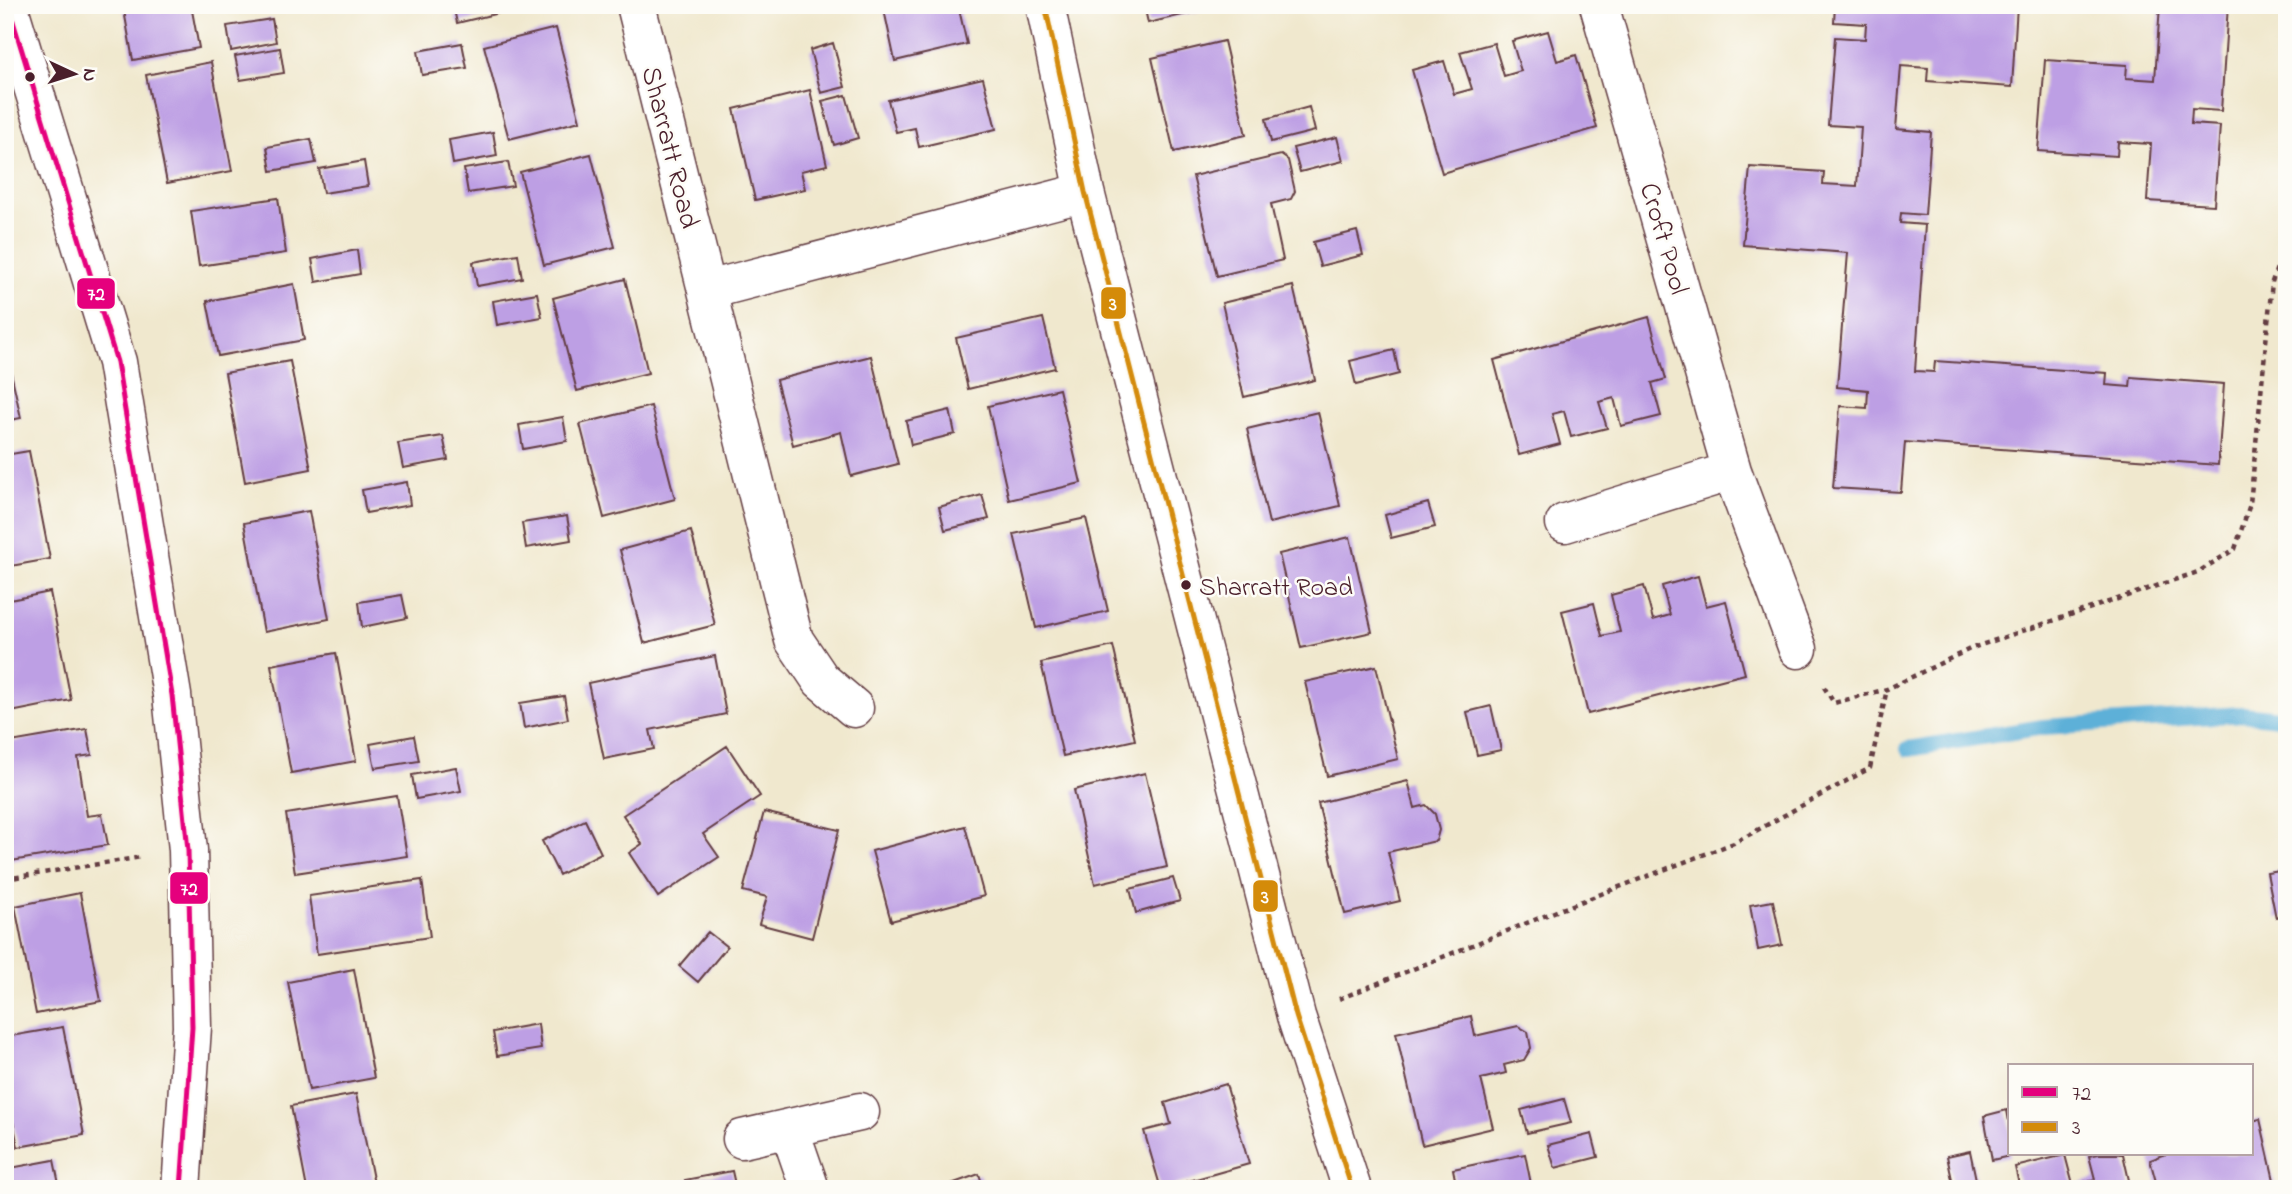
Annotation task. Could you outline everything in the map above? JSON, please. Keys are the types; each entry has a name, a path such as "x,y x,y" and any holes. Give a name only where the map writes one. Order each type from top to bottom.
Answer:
{"street":[{"path":"8,5 117,362 172,695 188,850 192,1027 181,1189"},
{"name":"Sharratt Road","path":"636,5 794,640 821,680 854,708"},
{"path":"1045,5 1085,192 1297,1016 1352,1189"},
{"name":"Croft Pool","path":"1599,5 1732,471 1798,649"},
{"path":"708,290 1085,192"},
{"path":"1565,523 1732,471"},
{"path":"742,1139 860,1112"},
{"path":"789,1128 810,1189"}],"path":[{"path":"1798,649 1834,703 1887,689 1972,648 2198,572 2235,549 2250,504 2272,282 2287,238"},
{"path":"1297,1016 1554,912 1734,843 1870,768 1887,689"},
{"path":"5,879 188,850"}],"building":[{"path":"123,5 191,5 199,48 133,60"},
{"path":"453,5 528,5 529,6 457,23"},
{"path":"883,5 958,5 967,44 895,61"},
{"path":"1144,5 1221,5 1221,6 1148,23"},
{"path":"1835,5 2017,5 2012,87 1927,81 1928,68 1901,66 1896,129 1931,132 1925,215 1901,213 1900,223 1925,225 1915,371 1934,372 1935,361 2107,373 2106,385 2130,387 2131,377 2224,384 2218,465 1905,442 1901,492 1833,488 1840,406 1867,408 1868,390 1837,387 1848,253 1743,245 1750,167 1824,172 1823,184 1857,186 1861,127 1828,125 1835,37 1865,39 1866,24 1834,22"},
{"path":"2160,5 2228,5 2221,111 2192,109 2191,124 2220,126 2214,205 2147,201 2151,144 2118,142 2117,156 2038,151 2045,60 2127,65 2126,78 2155,80"},
{"path":"272,19 276,42 231,51 227,26"},
{"path":"556,28 580,121 509,139 484,46"},
{"path":"1548,31 1557,61 1576,55 1597,128 1442,173 1412,70 1444,61 1454,94 1472,89 1460,52 1494,43 1504,76 1521,71 1512,41"},
{"path":"1224,41 1246,135 1174,152 1152,58"},
{"path":"462,43 467,68 422,75 418,51"},
{"path":"833,43 845,87 821,93 810,50"},
{"path":"280,48 284,73 240,80 235,56"},
{"path":"211,62 232,171 167,183 146,75"},
{"path":"983,78 996,129 919,147 915,128 896,132 888,100"},
{"path":"810,90 827,165 801,171 805,189 755,200 734,109"},
{"path":"846,95 858,138 834,145 822,101"},
{"path":"1309,107 1315,131 1271,142 1266,119"},
{"path":"493,132 497,156 453,164 449,140"},
{"path":"1337,137 1343,161 1300,172 1293,148"},
{"path":"311,139 316,163 271,171 267,147"},
{"path":"591,154 615,247 544,265 520,172"},
{"path":"1281,155 1288,160 1295,191 1291,199 1271,204 1283,260 1217,276 1193,176"},
{"path":"364,161 368,186 323,193 319,169"},
{"path":"508,162 513,186 468,193 464,169"},
{"path":"278,198 286,253 199,266 191,211"},
{"path":"1357,231 1363,255 1320,266 1313,242"},
{"path":"357,250 360,274 316,282 312,259"},
{"path":"518,254 522,278 477,286 473,262"},
{"path":"625,279 648,373 577,391 553,298"},
{"path":"294,284 304,340 218,356 207,301"},
{"path":"1293,286 1315,380 1244,397 1222,303"},
{"path":"537,293 542,317 497,325 493,301"},
{"path":"1649,317 1666,379 1652,383 1661,416 1621,426 1614,398 1599,402 1607,428 1571,437 1564,411 1552,414 1560,444 1519,455 1494,360"},
{"path":"1043,318 1055,368 968,389 956,338"},
{"path":"5,345 21,418 5,421"},
{"path":"1394,350 1399,374 1356,385 1350,361"},
{"path":"871,356 898,464 851,476 841,432 793,445 776,380"},
{"path":"290,361 311,469 245,482 225,373"},
{"path":"1059,389 1081,483 1009,500 988,406"},
{"path":"651,406 675,499 604,518 580,424"},
{"path":"950,410 955,434 911,445 906,421"},
{"path":"1318,412 1340,506 1269,523 1247,429"},
{"path":"563,417 567,441 523,449 519,425"},
{"path":"443,436 448,460 403,468 398,443"},
{"path":"29,451 50,559 5,567 5,455"},
{"path":"407,482 410,505 366,513 362,490"},
{"path":"982,495 989,519 945,530 939,507"},
{"path":"1428,503 1435,527 1391,538 1385,515"},
{"path":"309,511 329,619 264,632 244,523"},
{"path":"567,516 571,540 526,548 522,523"},
{"path":"1086,518 1108,611 1036,628 1014,534"},
{"path":"691,531 715,625 644,643 620,550"},
{"path":"1350,537 1372,632 1301,648 1279,554"},
{"path":"1698,576 1706,606 1726,601 1745,674 1588,714 1562,611 1594,603 1602,636 1620,632 1611,595 1644,586 1653,620 1670,615 1662,586"},
{"path":"50,592 71,700 6,713 5,601"},
{"path":"402,595 407,618 362,627 359,602"},
{"path":"1113,646 1135,740 1063,756 1041,663"},
{"path":"336,653 356,761 291,773 271,665"},
{"path":"715,656 726,714 650,730 654,749 604,759 588,683"},
{"path":"1376,666 1398,759 1327,776 1305,682"},
{"path":"564,696 568,719 524,728 520,703"},
{"path":"1491,706 1501,750 1477,755 1467,712"},
{"path":"87,729 92,755 78,757 87,816 102,814 108,845 5,862 5,743"},
{"path":"414,736 419,761 375,768 370,744"},
{"path":"727,746 760,796 703,834 719,857 658,897 629,853 642,844 623,815"},
{"path":"456,767 461,791 416,799 412,775"},
{"path":"1145,773 1167,867 1095,884 1074,790"},
{"path":"1408,781 1415,808 1426,805 1435,814 1439,830 1436,841 1388,852 1400,901 1345,914 1318,803"},
{"path":"397,796 407,856 295,873 286,814"},
{"path":"764,812 839,830 812,938 759,924 767,897 743,891"},
{"path":"585,820 601,853 559,875 542,841"},
{"path":"965,826 984,896 891,921 872,851"},
{"path":"2287,870 2287,916 2276,918 2267,873"},
{"path":"1173,878 1180,901 1136,913 1130,889"},
{"path":"422,880 430,937 317,954 309,896"},
{"path":"80,893 101,1001 36,1014 15,906"},
{"path":"1773,901 1782,945 1758,950 1750,905"},
{"path":"708,932 727,947 698,982 679,966"},
{"path":"354,969 374,1078 309,1090 288,982"},
{"path":"1471,1016 1475,1036 1518,1026 1528,1032 1531,1048 1524,1060 1504,1065 1506,1073 1481,1079 1493,1128 1422,1145 1396,1033"},
{"path":"538,1024 541,1049 497,1056 493,1032"},
{"path":"63,1027 84,1135 18,1147 5,1080 5,1037"},
{"path":"1226,1084 1249,1164 1161,1189 1144,1131 1171,1124 1165,1103"},
{"path":"356,1094 375,1189 307,1189 291,1106"},
{"path":"1564,1099 1571,1123 1527,1133 1521,1110"},
{"path":"2007,1110 2010,1156 1992,1160 1984,1116"},
{"path":"2260,1119 2276,1189 2158,1189 2150,1160 2161,1156 2254,1156 2254,1120"},
{"path":"1592,1134 1598,1157 1555,1168 1548,1145"},
{"path":"1970,1151 1978,1189 1954,1189 1947,1156"},
{"path":"1525,1154 1532,1189 1457,1189 1453,1169"},
{"path":"2065,1156 2073,1185 2095,1179 2089,1156 2123,1156 2131,1189 2020,1189 2015,1167"},
{"path":"54,1160 60,1189 5,1189 5,1169"},
{"path":"732,1171 736,1189 687,1189 685,1180"},
{"path":"979,1174 984,1189 940,1189 940,1188"}],"waterway":[{"path":"1908,749 2043,727 2243,714 2287,719"}],"transit line":[{"name":"72","path":"8,5 117,362 172,695 188,850 192,1027 181,1189"},
{"name":"3","path":"1045,5 1085,192 1296,1016 1352,1189"}],"place":[{"name":"Sharratt Road","path":"1186,585"}]}
